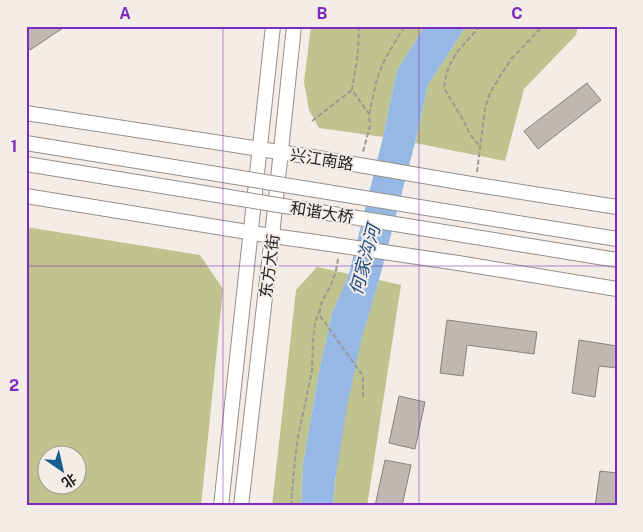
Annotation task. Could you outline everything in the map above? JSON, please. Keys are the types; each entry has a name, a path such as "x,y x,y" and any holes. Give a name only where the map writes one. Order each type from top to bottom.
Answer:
{"main road":[{"name":"东方大街","path":"221,506 251,232 258,149 273,26"},
{"name":"东方大街","path":"241,506 282,152 294,26"},
{"name":"兴江南路","path":"26,112 617,207"},
{"name":"和谐大桥","path":"26,143 617,239"},
{"name":"和谐大桥","path":"26,164 617,260"},
{"path":"26,196 617,289"}],"path":[{"path":"369,114 380,69 405,26"},
{"path":"480,26 458,51 449,66 444,88 471,136 481,147"},
{"path":"470,184 481,147 485,108 490,93 512,58 543,26"},
{"path":"312,121 352,90"},
{"path":"291,506 298,437 312,371 313,340 319,311"},
{"path":"325,323 363,376 364,397"}],"green space":[{"path":"311,26 425,26 397,70 383,137 319,128 309,110 304,82"},
{"path":"466,26 578,26 576,35 524,89 505,161 415,143 428,85"},
{"path":"26,227 200,255 223,289 201,506 26,506"},
{"path":"317,267 349,274 332,313 319,372 303,464 301,506 272,506 296,290"},
{"path":"379,280 401,285 367,506 333,506 340,444 351,383 360,343"}],"water":[{"name":"何家沟河","path":"425,26 466,26 428,85 415,143 361,341 347,407 335,481 333,506 301,506 303,464 319,372 332,313 349,274 383,137 397,70"}],"building":[{"path":"33,26 66,26 30,50 26,44 26,31"},
{"path":"587,83 601,100 538,149 524,131"},
{"path":"447,320 537,332 534,354 467,345 463,376 440,373"},
{"path":"579,340 617,346 617,368 599,366 595,397 572,393"},
{"path":"399,396 425,402 415,449 389,443"},
{"path":"385,460 411,465 402,506 375,506"},
{"path":"600,471 617,473 617,506 595,506"}]}
